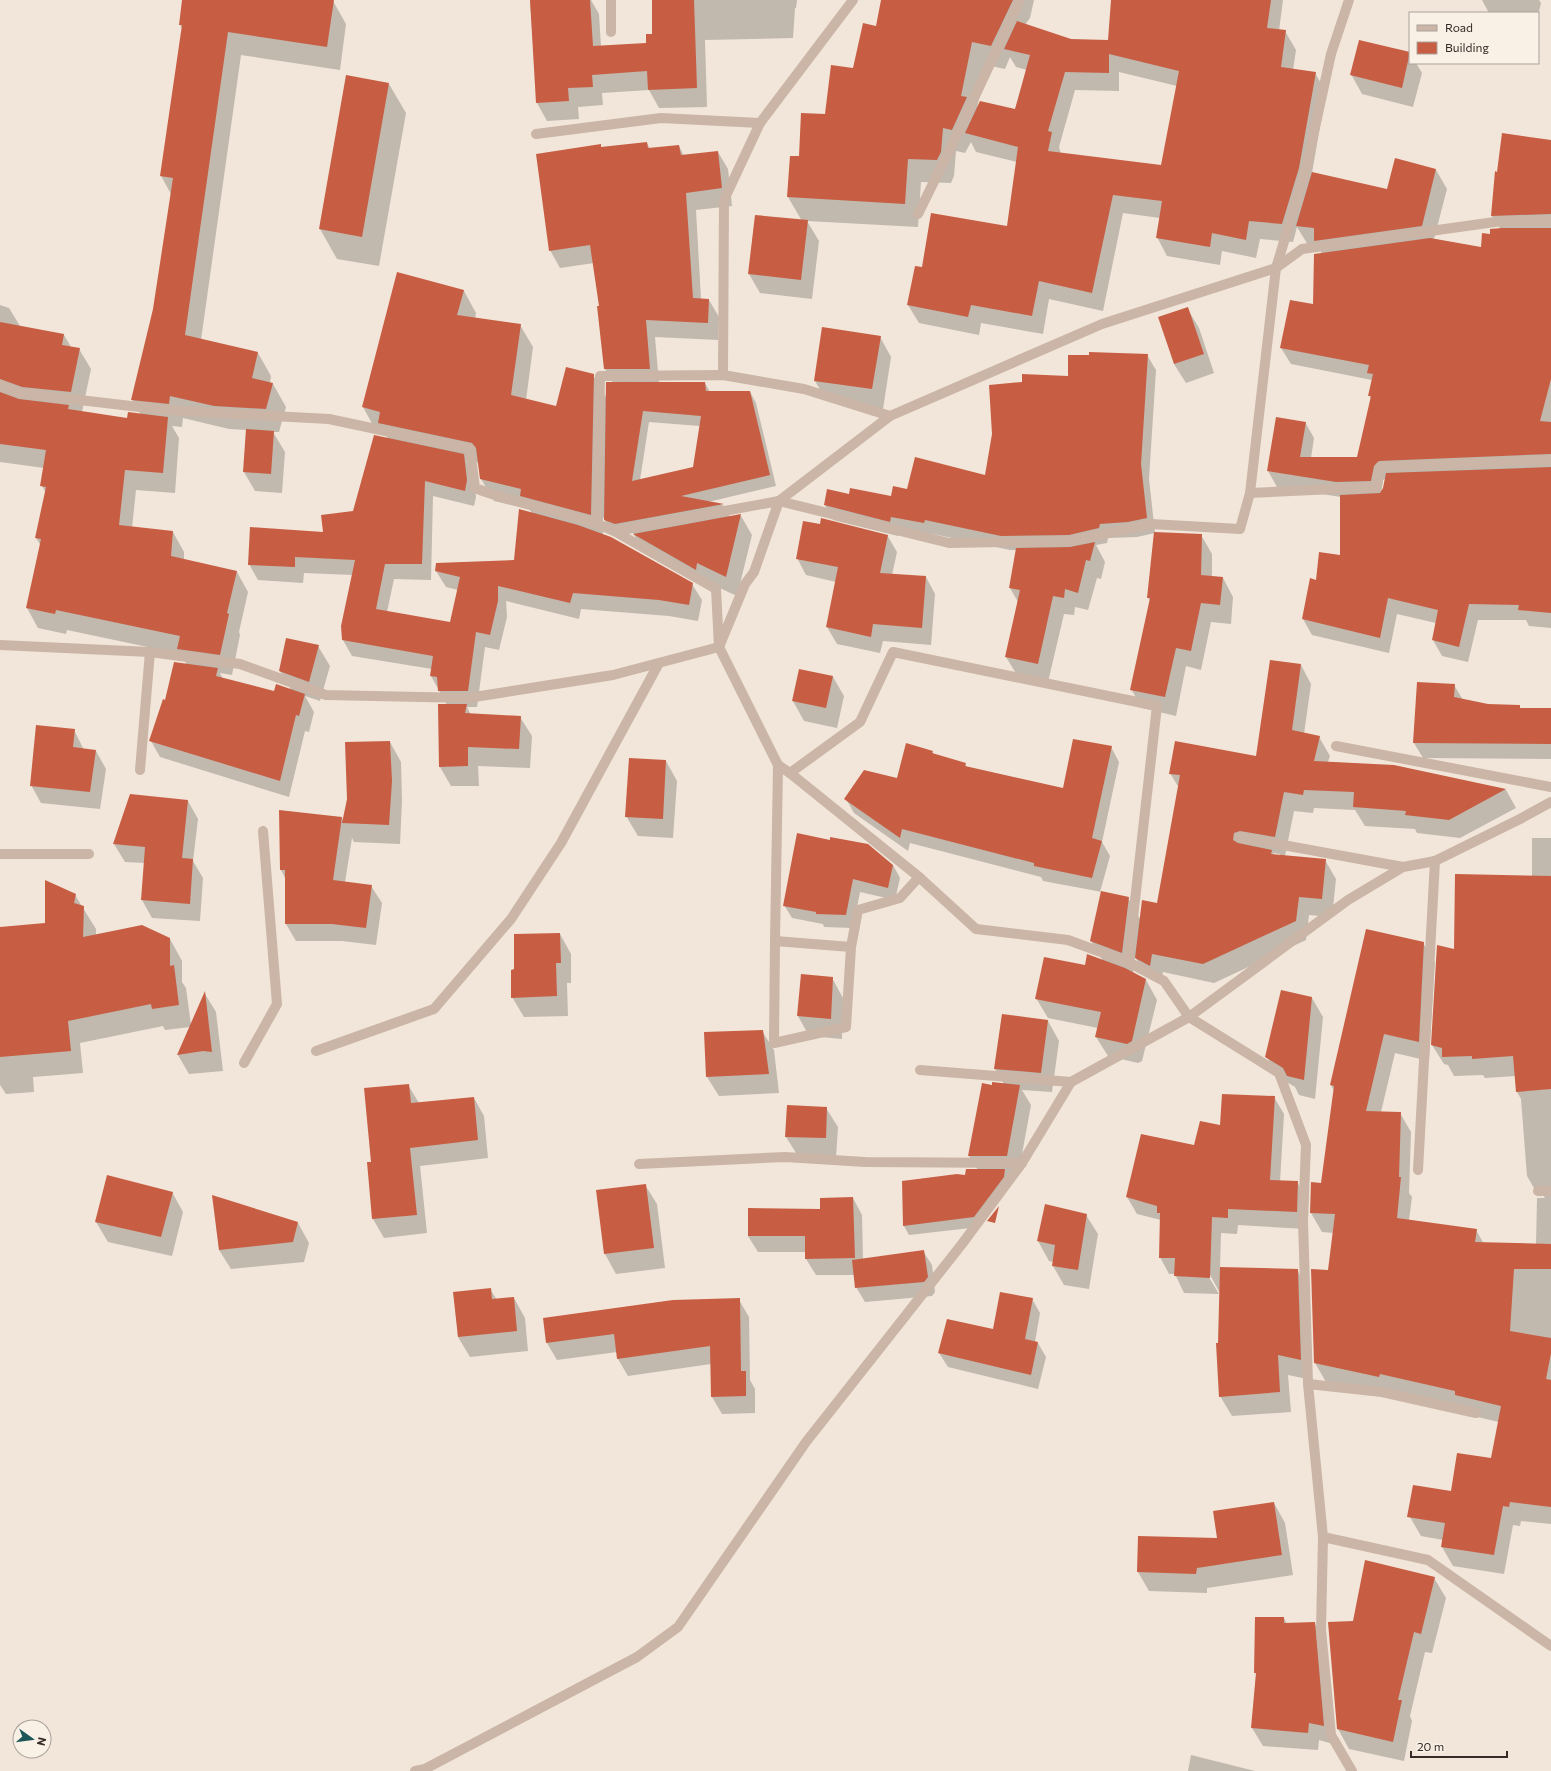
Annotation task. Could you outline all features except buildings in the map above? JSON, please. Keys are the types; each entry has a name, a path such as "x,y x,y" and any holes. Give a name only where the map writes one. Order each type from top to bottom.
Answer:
{"street":[{"path":"611,0 611,32"},
{"path":"723,375 724,200 760,123 853,0"},
{"path":"918,214 952,146 1020,0"},
{"path":"614,531 779,501 949,543 1070,541 1151,524 1240,529 1250,493 1276,268 1306,169 1332,54 1349,0"},
{"path":"536,134 661,118 760,123"},
{"path":"719,647 745,584 754,572 779,501 890,416 1102,324 1276,268 1302,249 1502,221 1551,221"},
{"path":"597,523 600,376 723,375 804,390 890,416"},
{"path":"0,385 20,393 165,410 329,418 470,449 476,488 496,496 597,523 614,531 716,589 719,647 778,765 774,1043 846,1027 851,947 858,910 900,898 920,876"},
{"path":"1250,493 1377,487 1380,467 1551,460"},
{"path":"0,645 150,652 240,664 326,695 468,698 613,675 719,647"},
{"path":"140,770 150,652"},
{"path":"790,773 860,722 893,652 1157,706 1128,962"},
{"path":"316,1051 434,1009 511,919 562,843 658,663"},
{"path":"1336,746 1551,787"},
{"path":"778,765 920,876 976,929 1068,940 1128,962 1164,981 1189,1017 1279,1073 1306,1145 1303,1221 1308,1384 1323,1537 1321,1630 1332,1735 1352,1771"},
{"path":"415,1771 425,1769 637,1657 678,1626 806,1442 962,1244 1022,1163 1071,1082 1189,1017 1348,900 1403,867 1435,861 1551,802"},
{"path":"244,1063 277,1004 263,831"},
{"path":"1239,837 1403,867"},
{"path":"0,854 89,854"},
{"path":"1418,1170 1435,861"},
{"path":"775,941 851,947"},
{"path":"920,1070 1071,1082"},
{"path":"639,1164 785,1157 865,1162 1022,1163"},
{"path":"1538,1191 1551,1191"},
{"path":"1308,1384 1382,1392 1476,1413"},
{"path":"1323,1537 1428,1560 1551,1646"}]}
